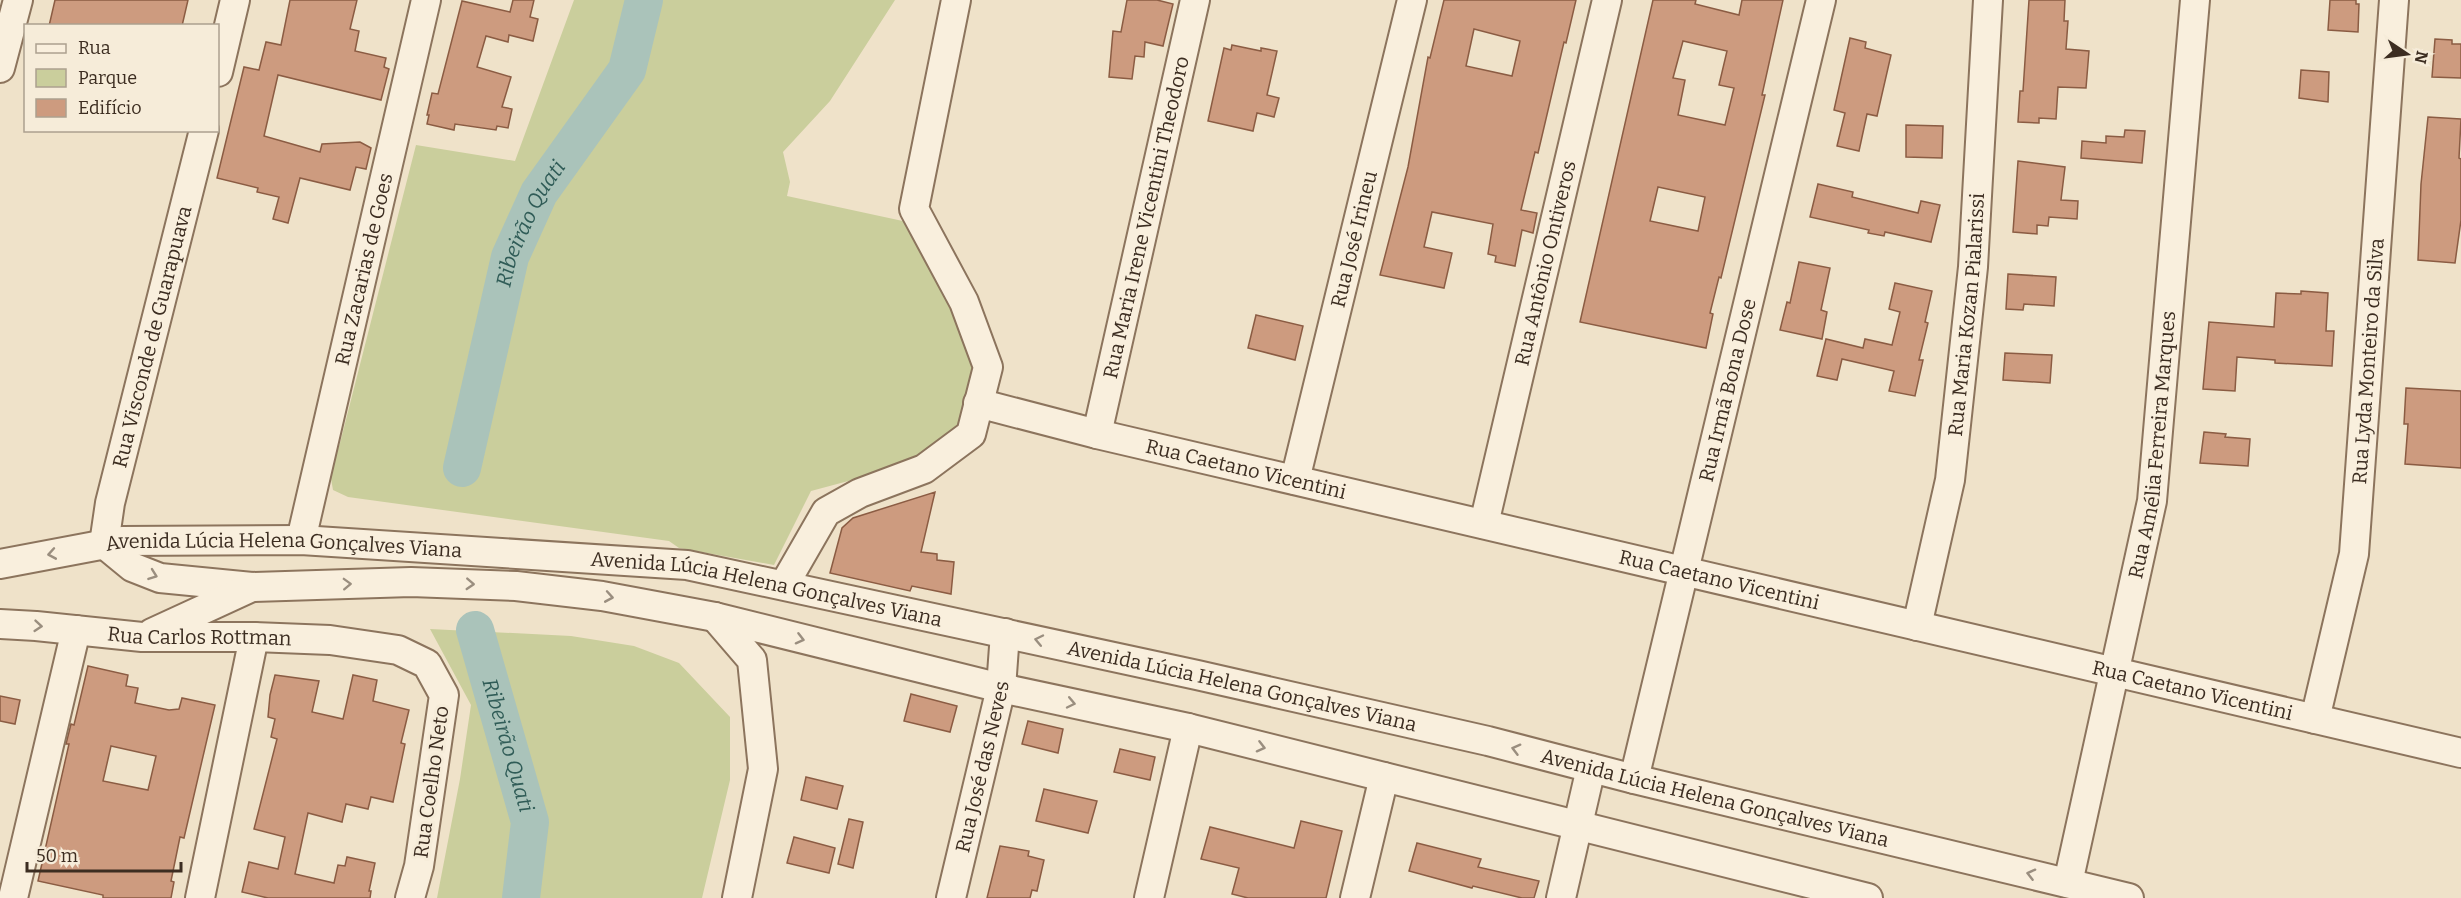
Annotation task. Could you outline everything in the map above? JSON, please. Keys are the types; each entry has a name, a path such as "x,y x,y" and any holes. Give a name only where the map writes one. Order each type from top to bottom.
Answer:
{"street":[{"path":"0,68 18,0"},
{"path":"219,68 235,0"},
{"name":"Rua Zacarias de Goes","path":"301,540 426,0"},
{"path":"784,585 826,512 860,493 924,470 970,434 988,367 964,302 914,209 956,0"},
{"name":"Rua Maria Irene Vicentini Theodoro","path":"1097,434 1195,0"},
{"name":"Rua José Irineu","path":"1295,480 1412,0"},
{"name":"Rua Antônio Ontiveros","path":"1484,524 1607,0"},
{"name":"Rua Irmã Bona Dose","path":"1634,779 1821,0"},
{"name":"Rua Maria Kozan Pialarissi","path":"1917,626 1950,480 1973,267 1988,0"},
{"name":"Rua Amélia Ferreira Marques","path":"2068,883 2152,501 2195,0"},
{"name":"Rua Lyda Monteiro da Silva","path":"2315,719 2354,554 2394,0"},
{"name":"Rua Visconde de Guarapuava","path":"104,544 110,503 203,132"},
{"name":"Rua Caetano Vicentini","path":"978,403 1097,434 2461,753"},
{"name":"Avenida Lúcia Helena Gonçalves Viana","path":"104,544 122,541 301,540 687,564 1446,732 2129,898"},
{"path":"0,564 104,544"},
{"name":"Avenida Lúcia Helena Gonçalves Viana","path":"104,544 132,567 160,578 252,587 411,582 551,589 715,617 1002,688 1188,729 1578,824 1778,888 1868,898"},
{"path":"142,637 252,587"},
{"path":"715,617 752,660 763,769 737,898"},
{"name":"Rua Carlos Rottman","path":"0,624 142,637 330,640 398,650"},
{"path":"13,898 76,630"},
{"name":"Rua José das Neves","path":"951,898 1002,688 1005,633"},
{"path":"200,898 254,637"},
{"name":"Rua Coelho Neto","path":"398,650 427,664 444,695 419,866 410,898"},
{"path":"1149,898 1188,729"},
{"path":"1561,898 1591,768"},
{"path":"1355,898 1384,777"}],"green space":[{"path":"574,0 895,0 830,101 783,152 790,182 787,196 912,223 924,257 964,335 975,380 963,417 945,445 882,472 811,491 774,565 679,548 669,541 348,497 333,490 330,473 340,443 416,145 515,161"},
{"path":"430,629 571,636 634,646 679,663 730,717 730,780 702,898 437,898 460,779 471,705"}],"building":[{"path":"55,0 188,0 182,24 49,24"},
{"path":"290,0 357,0 350,29 359,31 355,51 386,58 384,67 389,69 381,100 278,75 264,136 320,152 322,144 360,142 371,148 366,169 356,167 350,190 300,178 288,223 273,219 279,197 257,192 258,188 217,178 244,67 259,70 266,42 281,45"},
{"path":"513,0 534,0 530,17 538,19 533,41 509,35 508,42 486,36 477,67 511,77 502,107 512,109 508,128 497,126 496,130 455,124 454,130 427,124 432,93 438,94 462,1 510,12"},
{"path":"1127,0 1157,0 1173,4 1163,46 1145,42 1144,57 1135,56 1132,79 1109,77 1113,31 1121,32"},
{"path":"1444,0 1576,0 1538,153 1535,152 1521,210 1537,213 1533,233 1522,230 1515,266 1495,262 1496,256 1488,254 1493,224 1432,212 1424,247 1452,253 1444,288 1380,275 1408,167 1428,57 1430,58","holes":["1474,29 1520,41 1512,76 1466,66"]},
{"path":"1653,0 1696,0 1695,4 1739,15 1742,0 1783,0 1762,95 1765,95 1721,278 1719,277 1710,313 1713,314 1706,348 1580,322","holes":["1683,41 1727,51 1719,85 1734,88 1725,125 1678,115 1685,80 1673,78","1658,187 1705,197 1698,231 1650,221"]},
{"path":"2029,0 2065,0 2064,21 2068,21 2066,49 2089,51 2086,88 2058,87 2056,119 2039,118 2039,123 2018,122 2020,91 2023,91"},
{"path":"2330,0 2356,0 2356,4 2359,4 2358,32 2328,30"},
{"path":"1850,38 1866,42 1865,48 1891,55 1877,116 1867,114 1859,151 1837,146 1845,113 1834,110"},
{"path":"2435,39 2452,40 2452,44 2461,44 2461,78 2432,77"},
{"path":"1232,45 1261,51 1261,48 1277,51 1267,95 1279,98 1274,117 1257,113 1253,131 1208,121 1224,48 1231,50"},
{"path":"2301,70 2329,72 2328,102 2299,98"},
{"path":"2428,117 2461,119 2459,158 2461,159 2461,220 2455,263 2418,260 2421,184"},
{"path":"1906,125 1943,126 1942,158 1906,157"},
{"path":"2125,130 2145,131 2142,163 2081,158 2082,141 2106,143 2106,136 2124,137"},
{"path":"2018,161 2065,167 2061,200 2078,201 2077,219 2049,217 2048,226 2037,225 2037,234 2013,232"},
{"path":"1818,184 1853,192 1852,197 1918,213 1921,201 1940,205 1931,242 1885,232 1884,236 1868,233 1869,230 1810,217"},
{"path":"1799,262 1830,268 1821,310 1827,312 1822,339 1780,330 1787,302 1790,303"},
{"path":"2008,274 2056,277 2054,306 2024,304 2023,310 2006,309"},
{"path":"1895,283 1932,291 1925,322 1928,323 1919,360 1923,360 1915,396 1889,391 1894,371 1842,359 1837,380 1817,376 1826,339 1863,348 1865,339 1892,345 1900,312 1889,309"},
{"path":"2301,291 2328,293 2326,331 2334,331 2332,366 2275,363 2275,360 2237,357 2235,391 2203,389 2209,322 2274,327 2276,293 2301,294"},
{"path":"1256,315 1303,326 1295,360 1248,348"},
{"path":"2005,353 2052,355 2050,383 2003,380"},
{"path":"2406,388 2461,391 2461,468 2405,464 2408,424 2404,424"},
{"path":"2204,432 2250,439 2248,466 2200,463"},
{"path":"935,492 921,552 937,554 937,560 954,562 951,594 912,586 910,591 830,573 842,528 853,518"},
{"path":"88,666 128,675 126,686 138,688 135,703 169,710 179,709 182,698 215,705 184,838 180,837 171,881 174,882 171,898 103,898 103,895 38,881 69,744 66,744 71,724 74,725","holes":["111,746 156,756 148,790 103,781"]},
{"path":"275,675 319,681 312,712 343,719 353,675 377,680 373,701 409,710 401,743 405,744 393,802 371,797 368,809 346,804 342,822 308,813 295,874 334,883 338,865 345,866 347,857 375,863 369,891 371,891 370,898 268,898 242,892 249,862 278,869 285,837 254,829 277,739 271,737 275,719 268,717"},
{"path":"911,694 957,706 950,732 904,721"},
{"path":"0,696 20,700 15,724 0,721"},
{"path":"1028,721 1063,729 1058,753 1022,744"},
{"path":"1120,749 1155,757 1150,780 1114,772"},
{"path":"806,777 843,786 837,809 801,800"},
{"path":"1044,789 1097,801 1088,833 1036,821"},
{"path":"849,819 863,822 853,868 838,864"},
{"path":"1301,821 1342,831 1326,898 1248,898 1232,894 1239,868 1201,859 1210,827 1294,848"},
{"path":"794,837 835,848 829,873 787,863"},
{"path":"1417,843 1481,859 1478,867 1539,881 1534,898 1522,898 1473,886 1472,888 1409,871"},
{"path":"1000,846 1029,851 1028,856 1044,860 1037,891 1032,890 1030,898 987,898"}],"waterway":[{"name":"Ribeirão Quati","path":"462,468 510,257 539,193 627,70 644,0"},
{"name":"Ribeirão Quati","path":"475,630 530,822 521,898"}]}
